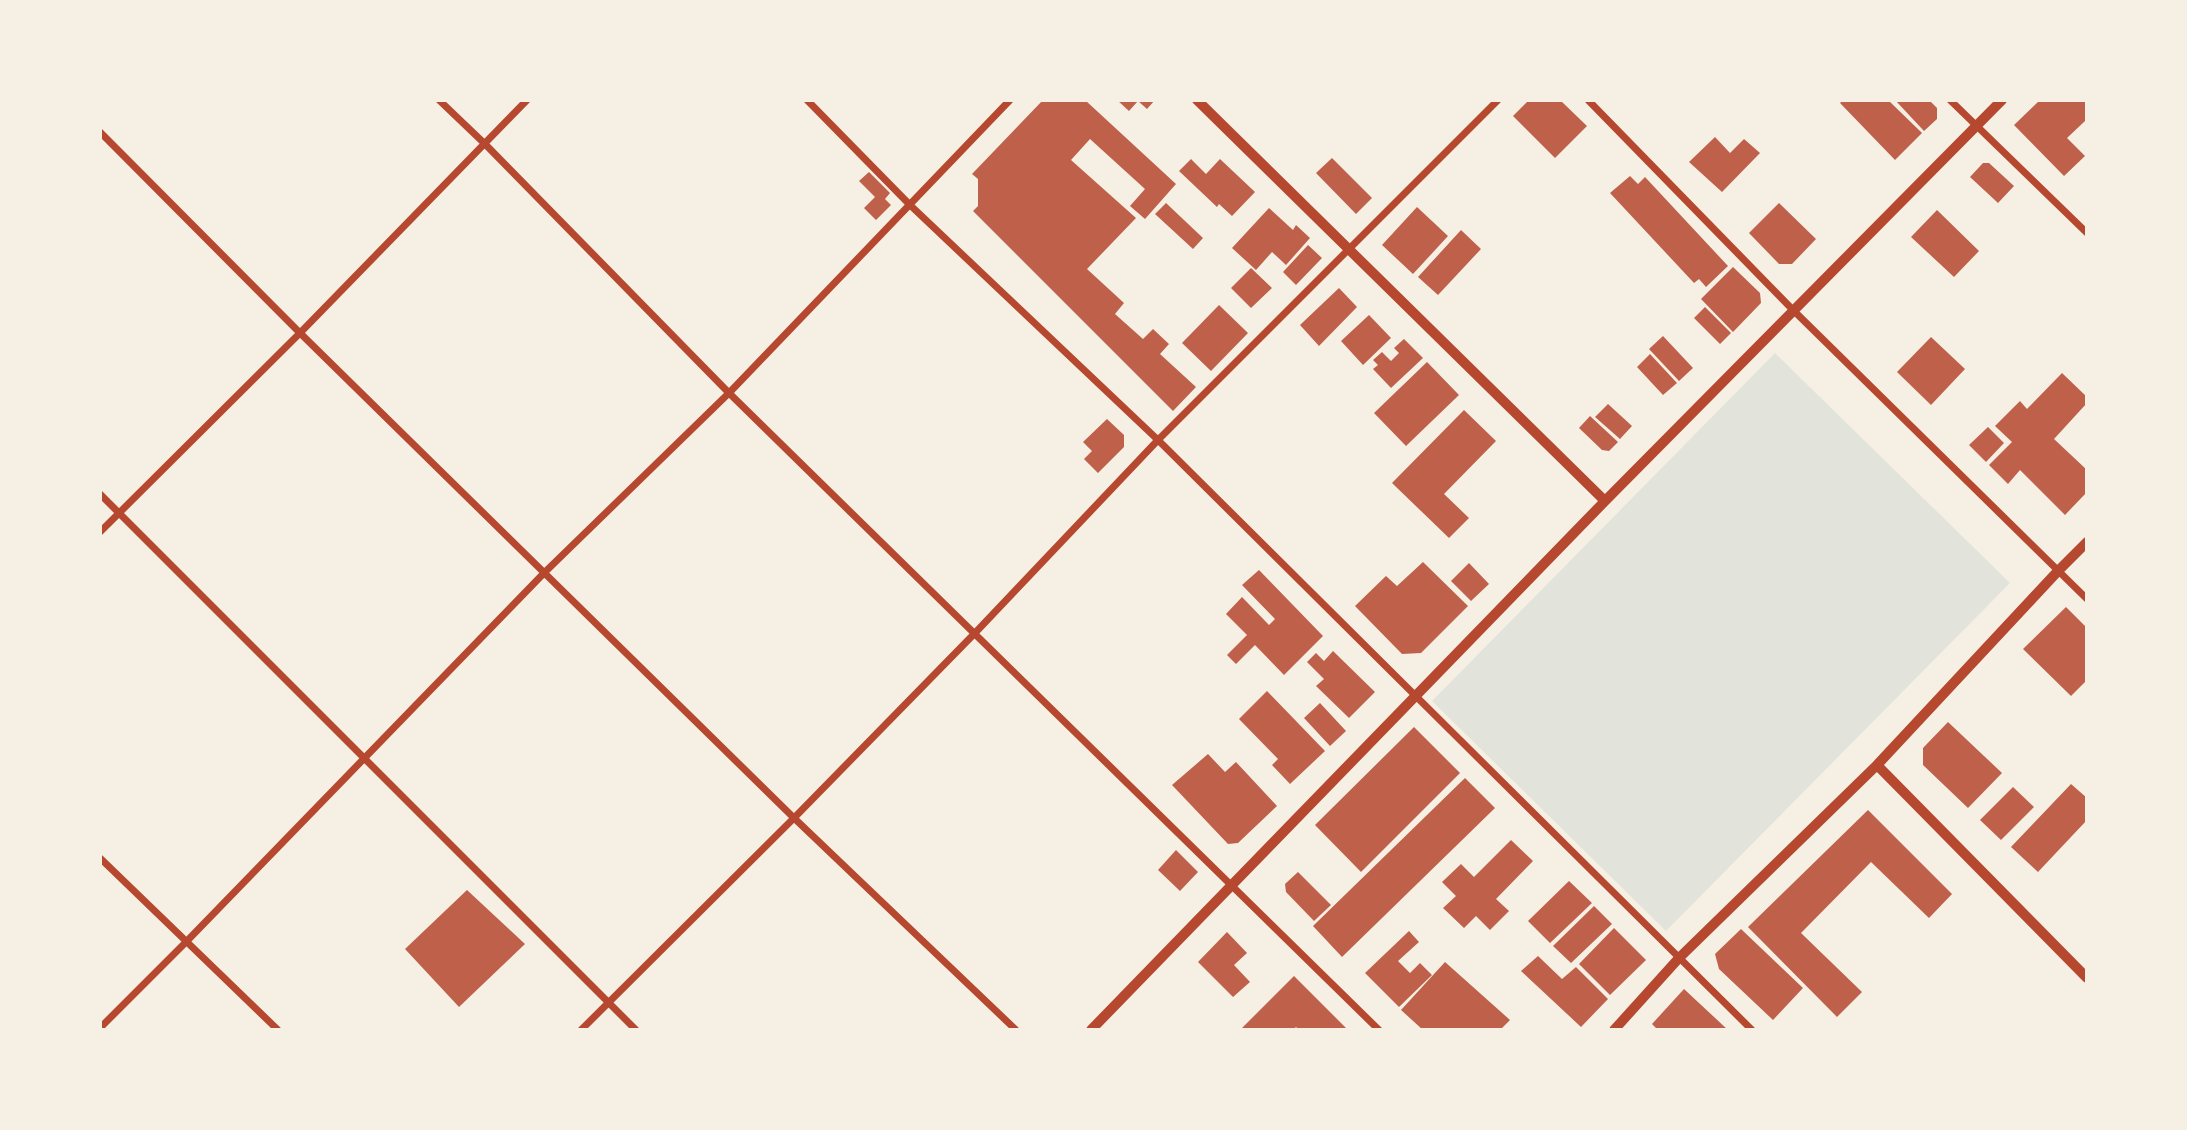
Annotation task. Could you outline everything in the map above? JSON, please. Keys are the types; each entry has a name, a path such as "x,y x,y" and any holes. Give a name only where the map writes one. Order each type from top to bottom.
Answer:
{"main road":[{"path":"1197,100 1605,501"},
{"path":"1091,1030 1605,501 2002,100"},
{"path":"1614,1030 1679,958 1877,765 2087,542"},
{"path":"1877,765 2087,978"}],"street":[{"path":"439,100 729,393 1379,1030"},
{"path":"100,532 300,333 527,100"},
{"path":"807,100 910,205 1158,440 1752,1030"},
{"path":"100,1028 545,572 729,393 1010,100"},
{"path":"581,1030 975,633 1158,440 1498,100"},
{"path":"1588,100 1793,310 2087,599"},
{"path":"1950,100 2087,233"},
{"path":"100,132 300,333 794,818 1016,1030"},
{"path":"100,494 636,1030"},
{"path":"100,858 278,1030"}],"shaded area":[{"path":"1775,353 2010,583 1666,931 1432,701"}],"building":[{"path":"1043,100 1085,100 1176,184 1145,219 1130,206 1145,189 1090,139 1071,160 1136,218 1087,269 1124,303 1115,314 1143,339 1153,329 1169,344 1160,354 1196,387 1173,411 973,211 978,206 978,179 972,174"},
{"path":"1117,100 1155,100 1147,109 1138,101 1129,111"},
{"path":"1529,100 1560,100 1587,126 1555,158 1513,116"},
{"path":"1843,100 1888,100 1922,133 1895,160 1840,103"},
{"path":"1895,100 1929,100 1937,108 1937,119 1924,131"},
{"path":"2040,100 2087,100 2087,123 2085,121 2067,138 2085,156 2064,176 2014,125"},
{"path":"1715,137 1730,153 1744,139 1760,153 1722,192 1689,162"},
{"path":"1332,158 1372,198 1356,214 1316,173"},
{"path":"1191,159 1206,174 1220,159 1255,192 1232,216 1219,204 1217,207 1179,171"},
{"path":"1983,163 1989,163 2014,186 1998,203 1970,177"},
{"path":"869,172 890,193 885,199 891,205 876,220 864,208 875,197 859,181"},
{"path":"1630,176 1638,184 1645,177 1728,266 1706,287 1699,279 1694,283 1610,193"},
{"path":"1166,203 1203,238 1193,249 1155,214"},
{"path":"1779,203 1816,239 1792,264 1779,264 1749,233"},
{"path":"1417,207 1448,236 1413,274 1382,245"},
{"path":"1269,208 1293,230 1296,225 1310,238 1286,265 1272,252 1256,270 1232,248"},
{"path":"1937,210 1979,251 1954,277 1911,237"},
{"path":"1461,230 1481,249 1438,295 1418,277"},
{"path":"1308,245 1322,258 1296,285 1283,272"},
{"path":"1733,267 1760,293 1761,303 1733,332 1701,299"},
{"path":"1251,268 1272,288 1251,308 1231,288"},
{"path":"1339,288 1357,307 1319,346 1300,325"},
{"path":"1219,305 1248,333 1211,371 1182,343"},
{"path":"1705,307 1731,333 1720,344 1694,318"},
{"path":"1369,315 1391,338 1363,365 1341,341"},
{"path":"1663,336 1693,368 1679,381 1649,349"},
{"path":"1931,337 1965,369 1931,405 1897,372"},
{"path":"1404,339 1423,358 1391,388 1373,369 1378,365 1373,360 1382,352 1391,361 1399,353 1394,348"},
{"path":"1650,354 1677,383 1663,395 1637,367"},
{"path":"1427,362 1459,395 1406,446 1374,413"},
{"path":"2062,373 2087,397 2087,403 2054,439 2087,470 2087,492 2065,515 2020,470 2008,484 1989,465 2012,442 1995,426 2020,401 2027,409"},
{"path":"1608,404 1632,426 1620,439 1595,417"},
{"path":"1464,410 1496,441 1444,494 1469,518 1449,538 1392,483"},
{"path":"1590,416 1618,442 1609,451 1602,450 1579,428"},
{"path":"1107,419 1124,435 1124,447 1098,473 1084,459 1092,451 1083,442"},
{"path":"1988,427 2004,443 1986,462 1969,445"},
{"path":"1423,562 1468,606 1421,653 1402,654 1355,606 1386,576 1397,586"},
{"path":"1469,563 1489,584 1471,601 1451,581"},
{"path":"1259,570 1323,636 1284,675 1255,645 1236,664 1227,655 1247,635 1226,614 1242,597 1269,625 1275,619 1242,585"},
{"path":"2066,607 2087,628 2087,680 2071,696 2023,649"},
{"path":"1333,651 1375,692 1349,718 1316,686 1324,679 1307,662 1316,653 1324,661"},
{"path":"1267,691 1325,751 1290,784 1272,765 1278,759 1239,719"},
{"path":"1320,703 1346,731 1330,746 1304,718"},
{"path":"1948,722 2002,773 1968,808 1923,765 1923,748"},
{"path":"1414,727 1460,773 1361,872 1315,825"},
{"path":"1208,754 1225,772 1236,762 1277,806 1238,843 1228,844 1172,785"},
{"path":"1465,778 1495,808 1342,957 1313,926"},
{"path":"2071,784 2087,798 2087,820 2038,872 2011,847"},
{"path":"2013,787 2034,807 2001,840 1980,820"},
{"path":"1868,810 1952,894 1929,918 1871,862 1801,933 1862,992 1837,1017 1748,927"},
{"path":"1511,840 1533,861 1496,899 1509,911 1490,930 1476,916 1464,928 1443,908 1456,896 1442,882 1461,864 1474,877"},
{"path":"1176,850 1198,872 1180,891 1158,870"},
{"path":"1298,872 1331,905 1314,921 1286,892 1285,884"},
{"path":"1569,881 1592,903 1550,943 1528,921"},
{"path":"467,890 525,944 459,1007 405,949"},
{"path":"1594,906 1612,924 1571,963 1553,946"},
{"path":"1614,928 1646,960 1610,995 1579,964"},
{"path":"1741,929 1803,988 1773,1020 1719,969 1715,954"},
{"path":"1409,931 1419,942 1398,961 1410,973 1420,963 1432,975 1399,1007 1365,973"},
{"path":"1227,932 1247,953 1234,965 1250,982 1233,997 1198,962"},
{"path":"1538,956 1562,979 1576,967 1608,999 1581,1027 1521,971"},
{"path":"1445,962 1510,1020 1500,1030 1423,1030 1401,1010"},
{"path":"1294,976 1348,1030 1299,1030 1296,1027 1293,1030 1240,1030"},
{"path":"1684,989 1728,1030 1658,1030 1652,1024"}]}
